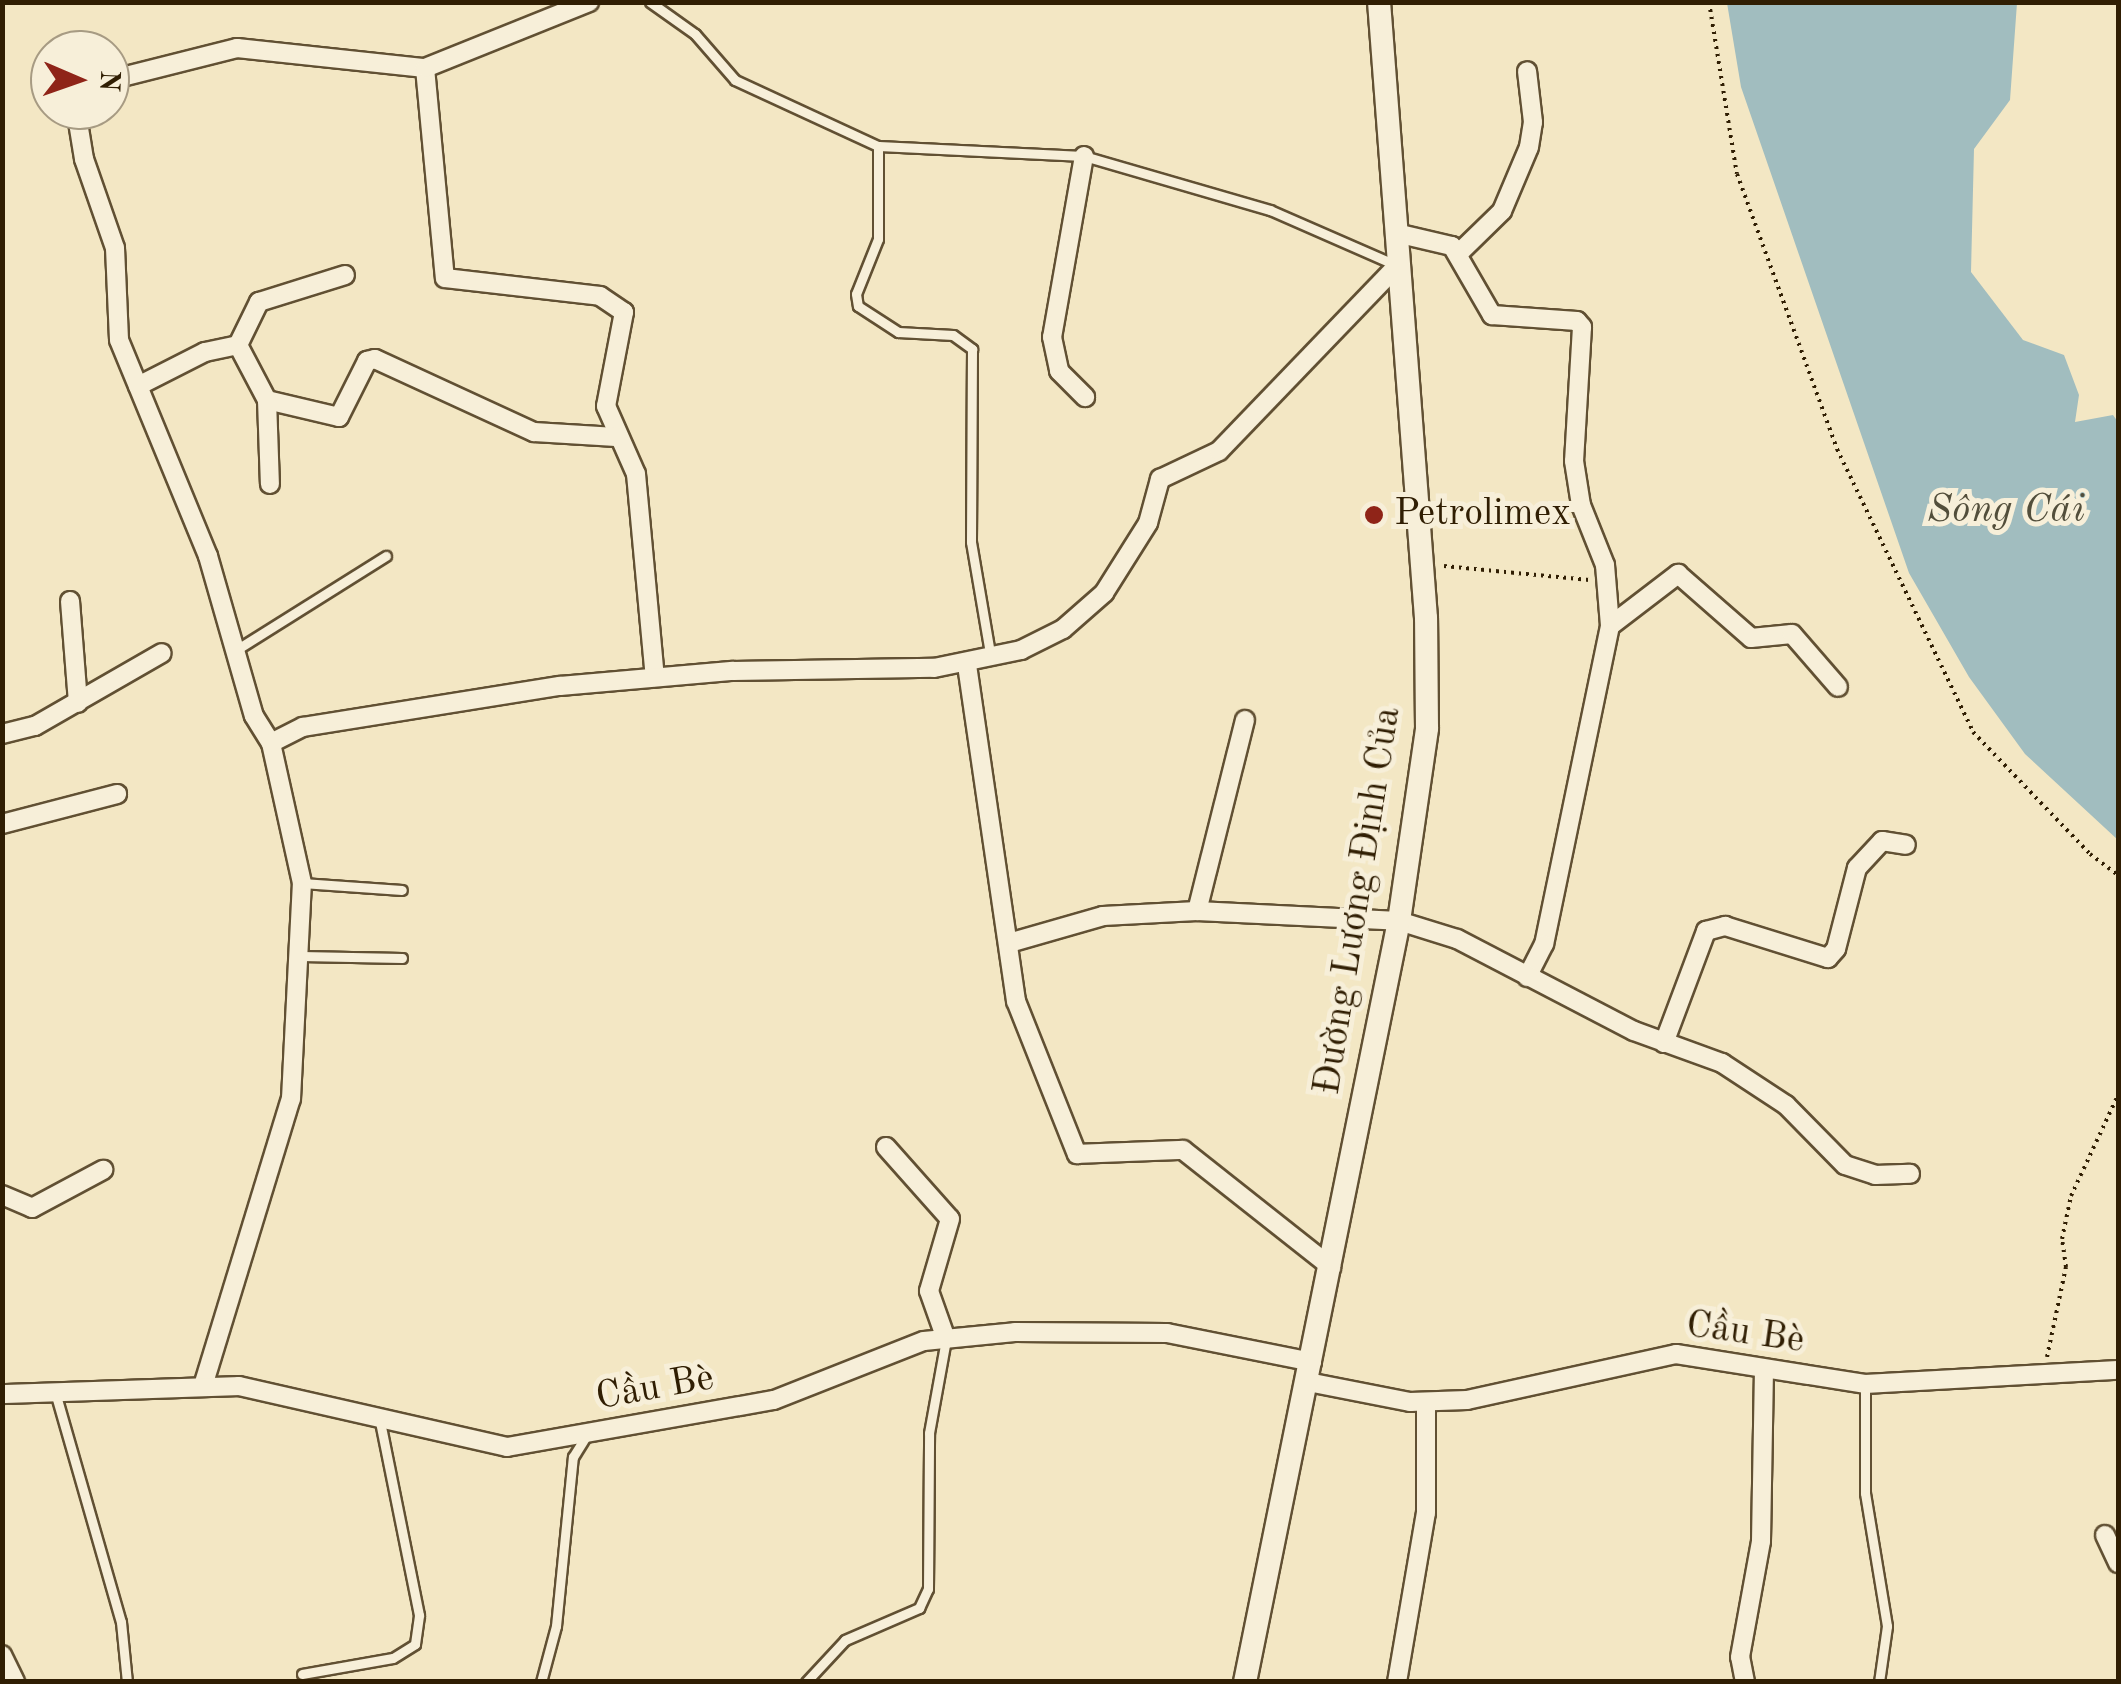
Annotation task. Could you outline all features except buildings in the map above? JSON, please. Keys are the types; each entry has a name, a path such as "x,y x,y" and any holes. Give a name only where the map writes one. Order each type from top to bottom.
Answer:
{"street":[{"path":"130,75 237,48 426,68 589,2"},
{"name":"Đường Lương Định Của","path":"1245,1682 1399,921 1426,728 1420,564 1379,2"},
{"path":"426,68 441,272 451,283 577,292 622,305 625,327 606,406 616,438 636,474 655,677"},
{"path":"1459,252 1502,211 1529,147 1527,71"},
{"path":"79,130 84,160 115,248 119,340 208,556 254,716 271,742 302,883 291,1099 202,1386"},
{"path":"1084,156 1052,336 1059,371 1085,397"},
{"path":"1396,233 1440,241 1459,252 1492,314 1576,321 1582,327 1574,461 1581,505 1609,582 1610,626 1544,944 1527,977"},
{"path":"271,742 303,727 655,677 967,665 1040,642 1084,614 1135,548 1160,480 1219,451 1397,266"},
{"path":"238,345 259,302 345,275"},
{"path":"138,386 204,352 238,345"},
{"path":"238,345 267,400 270,484"},
{"path":"267,400 339,417 366,361 374,358 534,432 616,438"},
{"path":"1610,626 1678,574 1751,638 1792,634 1838,687"},
{"path":"70,602 78,703"},
{"path":"2,734 36,726 162,653"},
{"path":"967,665 1016,1001 1078,1154 1183,1150 1331,1267"},
{"path":"1197,911 1245,720"},
{"path":"2,824 117,794"},
{"path":"1664,1043 1706,931 1725,926 1828,958 1836,949 1857,868 1882,841 1906,845"},
{"path":"1009,943 1102,916 1197,911 1399,921 1457,939 1664,1043 1698,1052 1754,1082 1845,1165 1875,1175 1910,1174"},
{"path":"886,1146 950,1219 929,1291 946,1339"},
{"path":"2,1194 32,1208 103,1170"},
{"name":"Cầu Bè","path":"2,1394 202,1386 268,1389 380,1421 507,1447 774,1400 895,1348 946,1339 1167,1333 1426,1402 1548,1384 1644,1356 1676,1354 1865,1384 2118,1370"},
{"path":"1745,1682 1740,1657 1760,1540 1764,1369"},
{"path":"1397,1682 1426,1513 1426,1402"},
{"path":"2105,1535 2118,1563"},
{"path":"2,1655 14,1682"}],"lane":[{"path":"650,2 695,34 735,80 878,146 1084,156 1270,210 1397,266"},
{"path":"878,146 876,257 856,294 858,306 898,332 952,335 972,348 971,542 991,659"},
{"path":"236,650 386,556"},
{"path":"302,883 402,890"},
{"path":"301,956 402,958"},
{"path":"806,1682 845,1640 920,1608 928,1589 930,1432 946,1339"},
{"path":"1865,1384 1865,1492 1887,1626 1879,1682"},
{"path":"55,1392 121,1622 127,1682"},
{"path":"302,1674 393,1658 415,1644 419,1615 380,1421"},
{"path":"540,1682 556,1626 572,1458 589,1433"}],"path":[{"path":"1709,2 1738,174 1837,449 1973,732 2090,854 2118,875"},
{"path":"1420,564 1609,582"},
{"path":"2043,1377 2066,1267 2068,1208 2118,1094"}],"water":[{"name":"Sông Cái","path":"1727,3 2017,3 2010,100 1974,149 1971,272 2023,340 2064,355 2079,395 2075,422 2113,415 2118,422 2118,840 2025,754 1969,677 1909,573 1741,87"}],"place":[{"name":"Petrolimex","path":"1374,515"}]}
